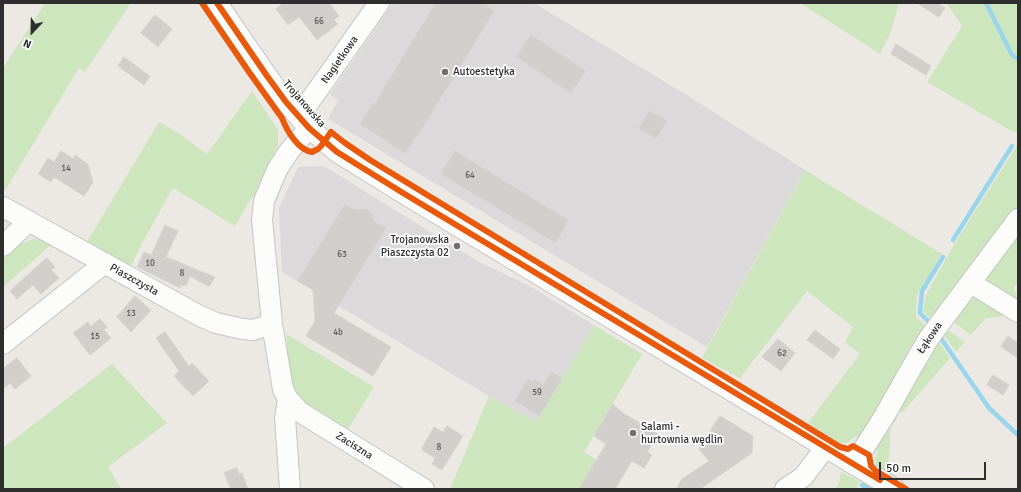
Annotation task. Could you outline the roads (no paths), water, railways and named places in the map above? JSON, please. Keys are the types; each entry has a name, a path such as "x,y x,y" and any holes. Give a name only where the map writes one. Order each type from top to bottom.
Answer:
{"street":[{"name":"Trojanowska","path":"217,3 286,102 337,152 402,194 895,489"},
{"name":"Nagietkowa","path":"303,120 308,102 379,3"},
{"path":"290,489 285,418 288,400 283,390 272,324 262,220 264,200 278,168 290,150 303,120"},
{"name":"Piaszczysta","path":"3,207 216,324 243,330 253,330 272,324"},
{"name":"Łąkowa","path":"854,464 885,415 929,338 1018,219"},
{"path":"3,246 29,221"},
{"path":"3,344 105,263"},
{"path":"971,283 1018,312"},
{"name":"Zaciszna","path":"288,400 300,412 424,489"},
{"path":"785,489 803,477 825,448"}],"waterway":[{"path":"986,3 1012,55 1018,59"},
{"path":"953,240 1012,146"},
{"path":"928,321 920,313 922,291 943,257"},
{"path":"940,337 989,408 1018,435"},
{"path":"862,485 869,489"}],"place":[{"name":"Autoestetyka","path":"445,72"},
{"name":"Trojanowska Piaszczysta 02","path":"457,246"},
{"name":"Salami - hurtownia wędlin","path":"633,433"}]}
